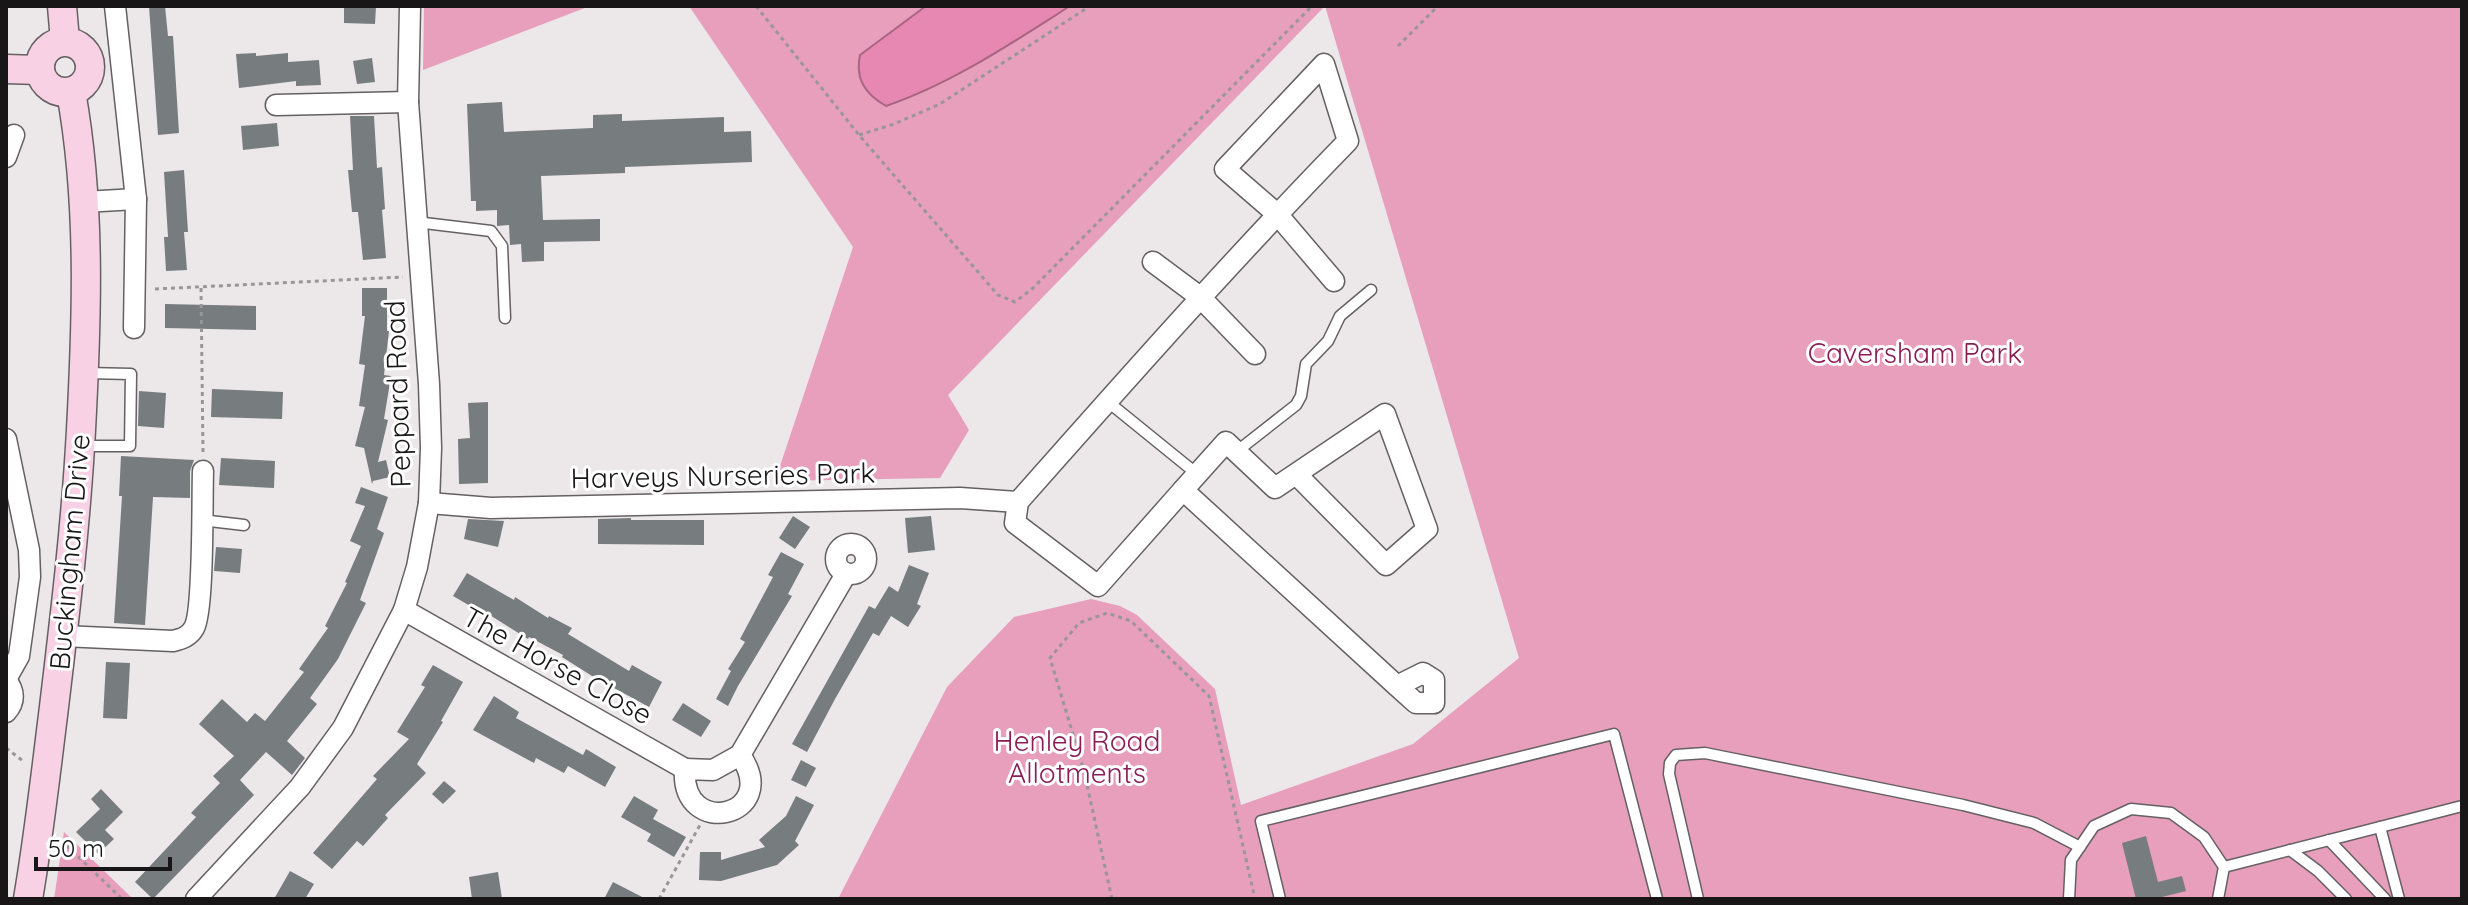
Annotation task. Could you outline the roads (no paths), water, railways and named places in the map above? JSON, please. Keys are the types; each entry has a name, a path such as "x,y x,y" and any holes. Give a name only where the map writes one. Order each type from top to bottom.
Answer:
{"main road":[{"path":"62,6 65,41"},
{"path":"65,41 81,47 90,62 87,79 71,92 51,89 39,70 39,61 49,46 65,41"},
{"path":"6,69 39,70"},
{"name":"Buckingham Drive","path":"28,899 63,636 84,373 84,202 71,92"}],"street":[{"path":"115,6 136,199 134,328"},
{"name":"Peppard Road","path":"196,899 300,787 343,728 404,610 417,567 429,503 431,448 408,102 410,6"},
{"path":"1296,474 1386,565 1427,529 1385,414 1275,488 1226,442 1098,586 1015,523 1018,502 1200,297 1277,214 1348,141 1324,64 1225,169 1277,214 1334,281"},
{"path":"276,105 408,102"},
{"path":"6,157 14,135"},
{"path":"84,202 136,199"},
{"path":"1153,262 1200,297 1255,354"},
{"name":"Buckingham Drive","path":"6,439 29,550 30,577 19,656 6,680"},
{"path":"63,636 173,641 185,638 194,628 198,604 203,471"},
{"path":"1183,490 1397,686"},
{"name":"Harveys Nurseries Park","path":"429,503 491,508 960,498 1018,502"},
{"path":"740,755 750,775 747,799 737,810 723,814 708,812 698,806 684,783 685,769 713,770 740,755 846,574"},
{"name":"The Horse Close","path":"404,610 685,769"},
{"path":"6,680 13,698 6,712"}],"lane":[{"path":"416,222 491,231 502,246 505,318"},
{"path":"1236,452 1296,405 1301,396 1306,364 1328,341 1340,316 1371,290"},
{"path":"80,446 130,446 131,374 84,373"},
{"path":"1107,401 1197,474"},
{"path":"201,520 244,525"},
{"path":"1280,899 1261,821 1614,734 1657,899"},
{"path":"1698,899 1669,774 1670,763 1676,755 1705,753 1963,805 2034,823 2080,847"},
{"path":"2224,867 2462,806"},
{"path":"2069,899 2071,860 2094,826 2131,809 2171,813 2204,837 2224,867 2218,899"},
{"path":"2380,827 2399,899"},
{"path":"2329,840 2385,899"},
{"path":"2290,850 2318,871 2346,899"}],"park label":[{"name":"Caversham Park","path":"1915,352"},
{"name":"Henley Road Allotments","path":"1077,756"}]}
